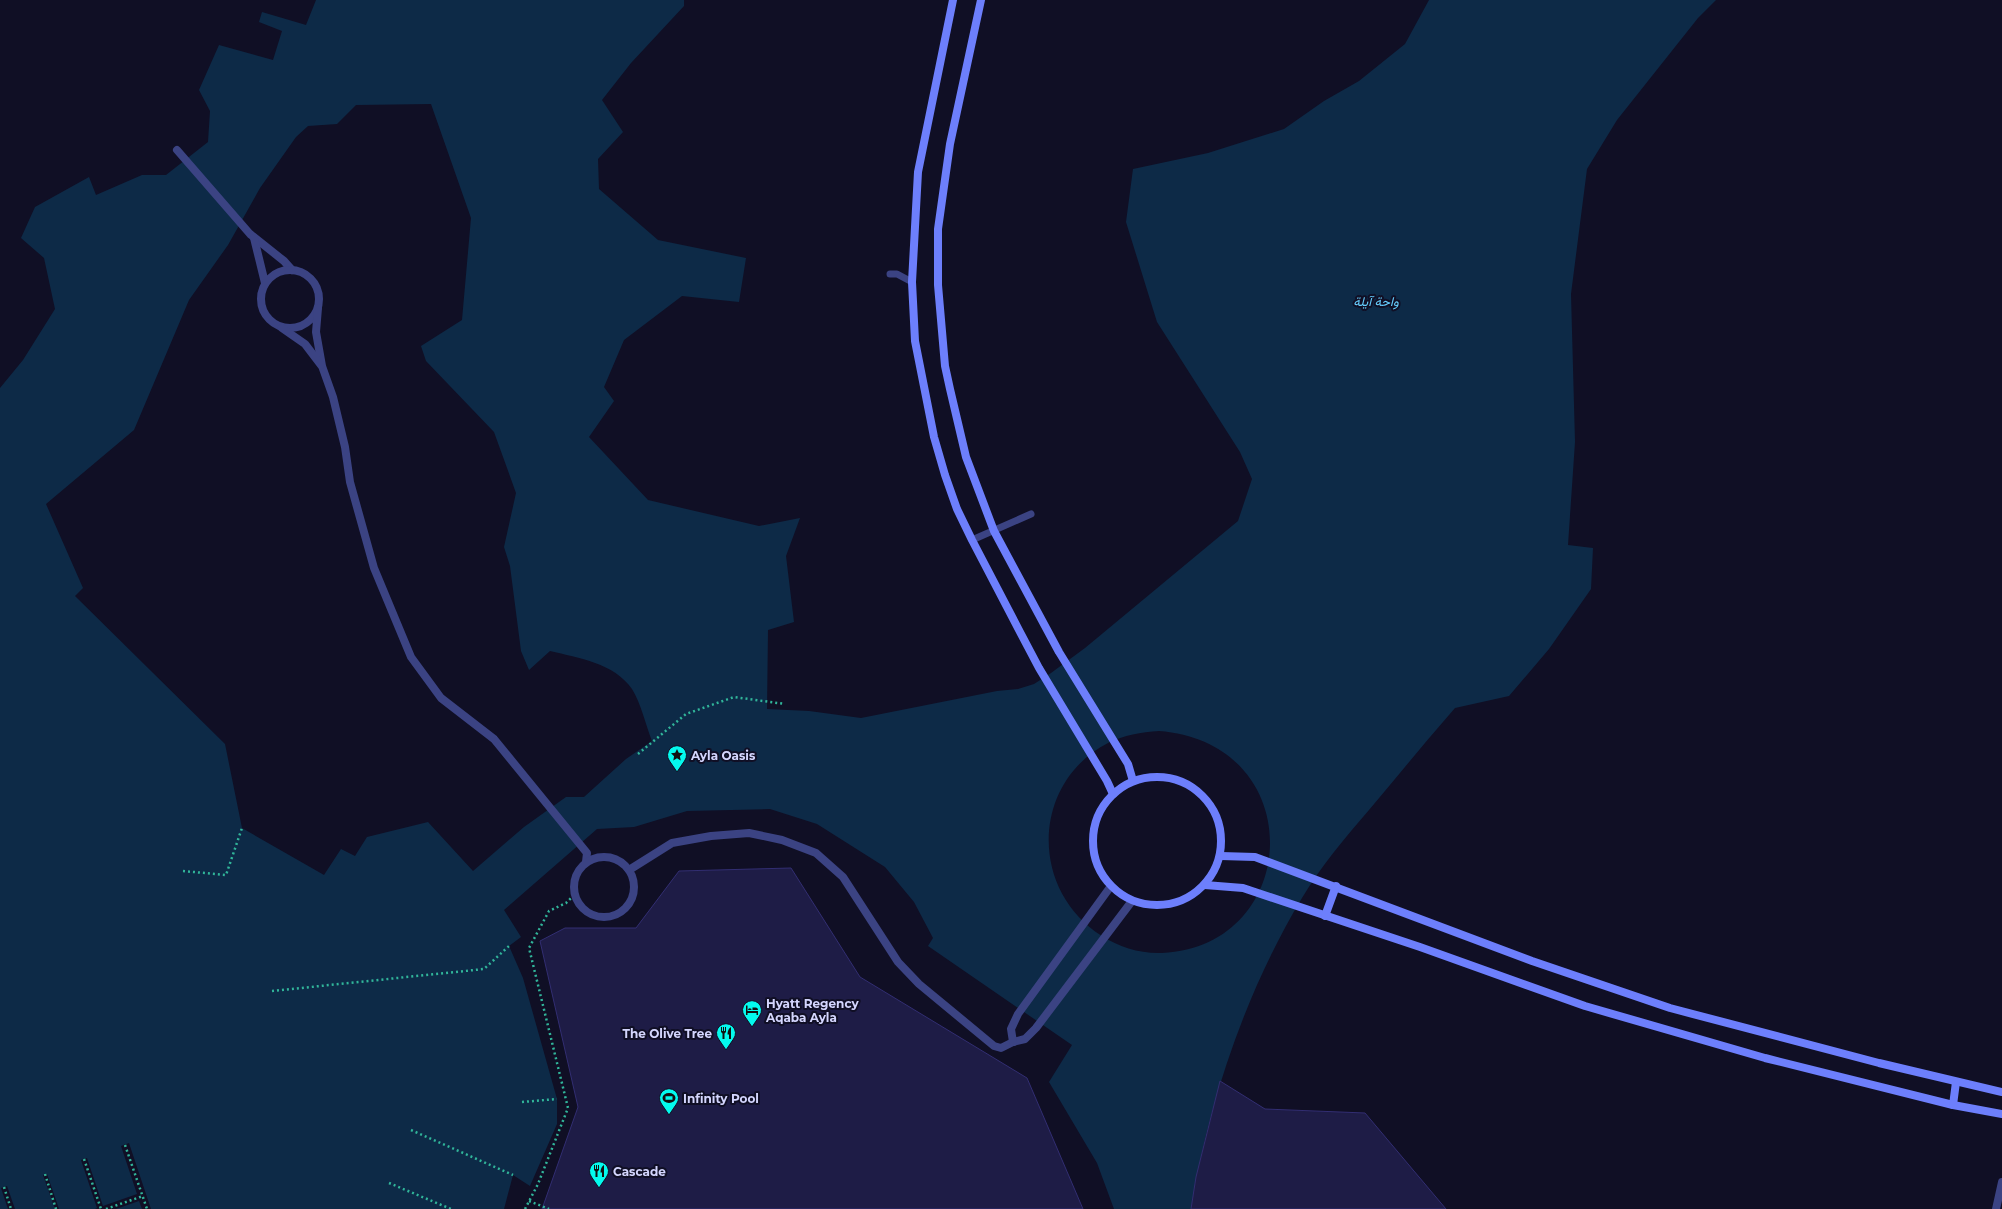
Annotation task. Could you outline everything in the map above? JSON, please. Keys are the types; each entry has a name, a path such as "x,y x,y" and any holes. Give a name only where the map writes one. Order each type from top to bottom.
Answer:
{"street":[{"path":"953,0 918,172 912,282 915,341 934,437 958,509 972,540 1039,668 1107,781 1113,794"},
{"path":"980,0 945,170 938,229 938,270 945,366 955,416 969,468 994,531 1059,652 1128,764 1133,781"},
{"path":"177,150 252,236 284,261 292,270"},
{"path":"252,236 265,282"},
{"path":"322,366 305,344 269,320 263,311 261,292 265,282 277,273 292,270 300,272 314,282 318,294 316,332 320,344 322,366 333,397 345,447 350,482 374,568 411,657 441,698 494,739 587,853 586,862"},
{"path":"277,326 289,328 302,326 312,319 318,308"},
{"path":"1150,777 1168,777 1184,782 1199,792 1211,805 1219,821 1222,838 1221,856 1205,885 1190,898 1171,905 1151,906 1132,901 1111,886 1097,865 1093,840 1098,815 1113,794 1133,781 1150,777"},
{"path":"630,870 672,843 710,836 749,833 782,840 816,853 843,877 898,962 919,984 994,1046 1001,1048 1013,1042 1025,1039 1036,1028 1122,912 1132,901"},
{"path":"1221,856 1255,857 1332,884 1532,961 1663,1005 1956,1082 2002,1092"},
{"path":"597,857 609,857 621,862 630,870 634,881 634,893 630,904 621,913 610,917 598,917 588,913 573,896 574,882 578,871 586,862 597,857"},
{"path":"1325,916 1332,884"},
{"path":"1205,885 1243,888 1420,947 1585,1006 1765,1058 1953,1105 2002,1114"},
{"path":"1013,1042 1011,1029 1018,1014 1111,886"},
{"path":"1953,1105 1956,1082"},
{"path":"1996,1209 2002,1182"}],"lane":[{"path":"890,274 896,274 912,282"},
{"path":"972,540 1031,514"}],"path":[{"path":"638,754 686,714 734,697 785,704"},
{"path":"182,871 226,875 242,828"},
{"path":"525,1209 538,1184 568,1108 529,948 549,911 566,903 573,896"},
{"path":"272,991 484,969 509,946"},
{"path":"522,1102 557,1099"},
{"path":"411,1130 513,1175"},
{"path":"125,1145 147,1209"},
{"path":"84,1159 101,1209"},
{"path":"45,1174 56,1209"},
{"path":"389,1183 451,1209"},
{"path":"4,1187 11,1209"},
{"path":"106,1209 142,1196"},
{"path":"529,1201 549,1209"}],"water":[{"name":"واحة آيلة","path":"316,0 684,0 684,6 631,63 602,100 623,132 598,159 599,189 658,240 746,258 739,302 682,296 624,340 604,387 614,401 589,437 648,500 759,526 800,518 786,556 794,622 768,630 767,709 809,711 861,718 997,691 1018,689 1034,684 1085,648 1238,521 1252,479 1240,452 1157,322 1126,222 1133,169 1208,153 1284,129 1324,101 1359,81 1405,44 1429,0 1716,0 1698,18 1617,120 1587,169 1571,294 1575,442 1568,545 1593,548 1591,589 1549,649 1509,696 1455,708 1342,842 1309,886 1263,971 1232,1049 1208,1129 1198,1169 1191,1209 1114,1209 1097,1163 1049,1082 1072,1045 928,946 933,938 914,902 885,867 817,824 770,809 687,811 634,827 597,829 504,910 521,937 509,946 523,978 557,1099 557,1124 530,1186 513,1175 504,1209 0,1209 0,388 23,360 55,309 44,258 21,238 35,207 89,177 96,195 142,175 166,175 208,142 210,111 199,90 219,45 273,60 282,31 259,22 262,12 306,25","holes":["431,104 471,218 462,320 421,346 426,361 494,432 516,493 504,547 510,566 521,651 529,670 550,651 584,659 606,667 616,673 632,689 641,708 652,741 626,759 584,797 566,797 524,827 473,871 428,822 367,837 355,856 341,849 324,875 242,828 225,744 75,596 83,588 46,504 134,430 189,300 228,245 260,188 296,137 308,126 337,124 356,105","1159,731 1209,744 1243,770 1264,805 1270,844 1263,883 1242,917 1208,942 1162,953 1154,953 1130,949 1116,943 1102,936 1078,916 1061,892 1052,865 1049,837 1053,810 1064,784 1083,761 1114,740 1133,734"]}],"pier":[{"path":"129,1143 151,1209 142,1209 139,1201 116,1209 95,1209 97,1208 81,1160 87,1158 103,1206 137,1194 121,1146"},
{"path":"47,1174 59,1209 55,1209 43,1175"},
{"path":"7,1186 15,1209 8,1209 1,1188"}],"building":[{"name":"Hyatt Regency Aqaba Ayla","path":"791,868 860,977 1027,1078 1083,1209 542,1209 578,1107 540,941 565,928 636,928 679,871"},
{"path":"1220,1081 1265,1109 1365,1113 1446,1209 1191,1209 1196,1177"}],"place":[{"name":"Ayla Oasis","path":"677,772"},
{"name":"Hyatt Regency Aqaba Ayla","path":"752,1027"},
{"name":"The Olive Tree","path":"726,1050"},
{"name":"Infinity Pool","path":"669,1115"},
{"name":"Cascade","path":"599,1188"}]}
